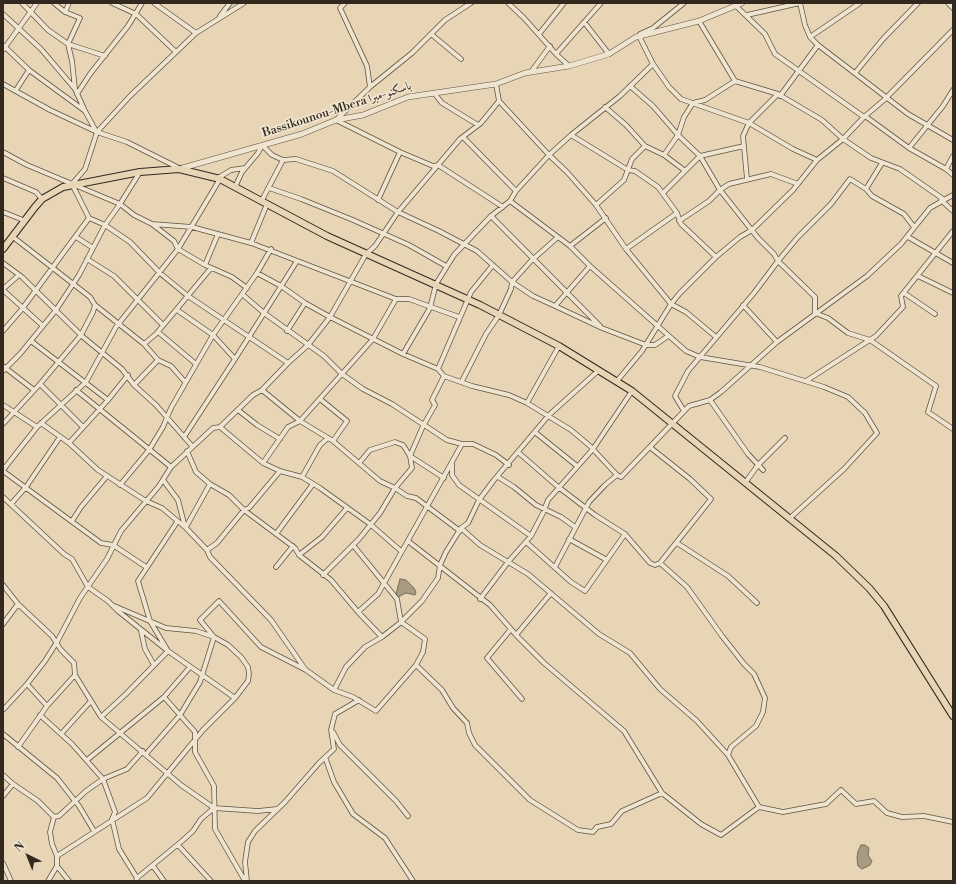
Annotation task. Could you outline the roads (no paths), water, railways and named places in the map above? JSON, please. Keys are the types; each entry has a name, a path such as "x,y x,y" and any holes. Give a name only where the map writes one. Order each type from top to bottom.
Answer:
{"main road":[{"name":"Bassikounou-Mbera باسكنو-مبرا","path":"3,249 24,220 42,199 72,184 140,172 179,169"},
{"path":"179,169 219,179 327,236 467,299 559,346 632,391 673,422 745,483 836,556 869,588 884,606 953,716"}],"street":[{"path":"22,3 48,30 68,44 105,56"},
{"path":"37,3 4,47 29,70 85,111"},
{"path":"54,3 65,12 80,18 68,44 72,61 75,89 97,132"},
{"path":"65,12 69,3"},
{"path":"112,3 136,14 176,52"},
{"path":"77,94 90,74 136,14 142,3"},
{"path":"154,3 196,33"},
{"path":"218,18 230,3"},
{"path":"72,184 86,169 97,132 130,96 196,33 244,3"},
{"path":"345,3 340,8 367,66 370,87"},
{"path":"470,3 445,20 412,54 370,87 336,120 400,152 433,166 438,165 503,207"},
{"path":"508,3 569,66"},
{"path":"539,34 564,3"},
{"path":"556,54 601,3"},
{"path":"673,3 677,8"},
{"path":"684,3 653,28 638,37 653,64 669,87 681,99 749,124 793,149 817,160"},
{"name":"Bassikounou-Mbera باسكنو-مبرا","path":"179,169 302,134 336,120 363,114 408,97 496,84 531,72 569,66 609,54 638,37 699,22 742,3"},
{"path":"747,15 800,3 802,18 810,37 818,46 908,114 953,140"},
{"path":"810,37 860,3"},
{"path":"855,73 882,39 918,3"},
{"path":"948,3 953,8"},
{"path":"736,6 765,34 775,54 909,148 946,169 953,175"},
{"path":"3,14 41,49 75,89"},
{"path":"584,22 609,54"},
{"path":"699,22 735,81 779,95 822,120 843,139 871,158 900,169 942,200 953,211"},
{"path":"616,381 646,344 671,304 716,257 740,236 752,230 798,184 817,160 843,139 865,116 887,97 953,30"},
{"path":"431,34 461,59"},
{"path":"531,72 550,46"},
{"path":"747,179 743,136 749,124 779,95 818,46"},
{"path":"403,354 430,308 436,284 446,266 463,244 491,216 510,201 516,191 550,155 630,86 653,64"},
{"path":"16,90 29,70"},
{"path":"664,155 678,135 684,117 692,103 704,100 735,81"},
{"path":"3,84 50,110 97,132 127,142 179,169"},
{"path":"496,84 499,101 568,172 596,205 626,249 671,304 686,312 716,337"},
{"path":"630,86 653,106 678,135 700,156 720,190 752,230 774,254 778,261 815,297 815,313"},
{"path":"909,148 928,126 953,90"},
{"path":"434,93 442,103 478,125"},
{"path":"3,710 27,684 57,642 80,598 107,559 121,531 163,480 171,467 192,446 214,428 220,427 253,396 262,390 308,345 330,318 366,254 383,234 398,212 463,137 478,125 499,101"},
{"path":"605,107 626,125 645,146 664,155 684,170"},
{"path":"571,136 628,170 635,171 658,187 677,213 679,221 716,257"},
{"path":"463,137 516,191"},
{"path":"235,187 245,168 262,146 272,155 283,160 296,159 333,171 398,212 478,251 512,282 533,296 602,328 646,344 655,345 668,336"},
{"path":"596,205 624,180 632,159 645,146"},
{"path":"663,193 684,170 700,156 744,146"},
{"path":"3,152 27,165 120,204 134,215 152,224 174,241 178,249 205,265 232,277 247,288"},
{"path":"378,200 400,152"},
{"path":"946,169 953,156"},
{"path":"251,242 269,188 283,160"},
{"path":"866,189 882,163"},
{"path":"146,567 113,545 101,543 3,471 36,427 86,382 118,324 178,249 219,179 230,170 245,168"},
{"path":"34,390 4,368 31,341 56,310 88,259 105,225 140,172"},
{"path":"679,221 709,201 720,190 729,184 771,174 798,184"},
{"path":"3,178 36,192 42,199"},
{"path":"684,411 675,396 688,371 798,237 831,204 850,179 866,189 872,196 904,214 914,227"},
{"path":"72,184 89,218 105,225 130,242 160,273 188,296 288,363"},
{"path":"269,188 301,199 409,245 446,266"},
{"path":"257,273 282,286 305,303 330,318 403,354 438,369 444,376 462,381 472,386 509,395 527,402 571,430 593,450 617,476 624,477 689,406 710,400 777,342 867,276 908,237 914,227 930,208 953,195"},
{"path":"510,201 570,246 590,266 686,351 700,357 729,363 751,365 806,381 848,397 864,413 877,433 844,469 790,518"},
{"path":"3,212 24,220"},
{"path":"626,249 677,213"},
{"path":"491,216 535,258 602,328"},
{"path":"3,331 22,309 89,218"},
{"path":"570,246 606,218"},
{"path":"152,224 192,227 251,242 351,282 396,298 409,299 459,318"},
{"path":"806,381 876,336 903,307 901,296 953,231"},
{"path":"205,265 218,234"},
{"path":"12,237 52,267 71,284 90,297 95,305 144,344 158,360 171,366 185,382"},
{"path":"76,237 93,248"},
{"path":"462,381 486,334 498,315 512,282 558,237"},
{"path":"908,237 934,254 953,263"},
{"path":"120,484 148,450 163,427 185,382 213,335 247,288 271,249"},
{"path":"88,259 114,276 163,325"},
{"path":"184,437 236,359 248,337 297,261"},
{"path":"3,263 19,275 81,335 128,375 134,385 167,417 172,426 192,446"},
{"path":"438,369 467,299 479,280 493,265"},
{"path":"555,306 590,266"},
{"path":"144,344 158,332 211,268"},
{"path":"19,275 3,290 42,326"},
{"path":"918,276 953,293"},
{"path":"904,293 935,314"},
{"path":"242,294 287,331 324,356 342,374 423,426 447,440 462,444 473,444 496,455 509,464"},
{"path":"263,463 288,427 300,421 373,339 396,298"},
{"path":"287,331 305,303"},
{"path":"3,424 40,384 81,335 95,305"},
{"path":"743,305 777,342"},
{"path":"177,310 213,335 236,359"},
{"path":"815,313 828,318 848,333 870,340 936,386 928,412 953,429"},
{"path":"158,332 196,364"},
{"path":"31,341 108,400"},
{"path":"527,402 559,346"},
{"path":"134,385 158,360"},
{"path":"334,690 346,667 365,647 382,637 401,622 426,595 438,578 440,565 460,530 468,523 479,500 536,433 549,415 599,370"},
{"path":"69,443 108,400 128,375"},
{"path":"410,456 423,426 435,405 432,400 444,376"},
{"path":"40,384 62,404 83,427"},
{"path":"76,390 98,410 171,467"},
{"path":"262,390 300,421 333,441 360,462 380,481 407,496 416,498 480,544 528,574 599,634 630,653 660,689 697,721 728,755 759,807 783,812 826,804 841,790 856,804 874,801 887,813 902,818 924,816 953,822"},
{"path":"480,599 508,562 531,536 548,500 576,466 593,450 632,391"},
{"path":"320,399 347,422 333,441"},
{"path":"710,400 748,454 763,470"},
{"path":"3,405 36,427"},
{"path":"238,410 257,425 280,439"},
{"path":"42,422 107,476 146,501 162,508 186,528 207,550 210,557 271,620 306,670"},
{"path":"220,427 263,463 280,471 302,477 313,484 370,524 401,551"},
{"path":"536,433 576,466"},
{"path":"11,504 26,487 60,437"},
{"path":"302,477 320,445 328,438"},
{"path":"745,483 758,465 785,438"},
{"path":"323,576 353,545 380,513 395,488 412,468 410,456 403,445 394,442 370,450 360,462"},
{"path":"358,612 378,594 462,444"},
{"path":"519,453 559,487 624,534 650,563 655,565 660,563 677,543 711,499 690,479 651,448"},
{"path":"187,451 196,472 210,484 229,495 244,510 292,546 299,555 323,576 331,580 358,612 382,637"},
{"path":"410,456 444,478"},
{"path":"452,463 452,475 459,486 531,536"},
{"path":"207,550 217,542 244,510 249,508 280,471"},
{"path":"72,521 86,501 107,476"},
{"path":"554,568 575,527 594,496 617,476"},
{"path":"498,477 544,510 561,517 575,527"},
{"path":"163,480 178,500 186,528"},
{"path":"186,528 210,484"},
{"path":"276,534 313,484"},
{"path":"3,497 64,554 72,559 88,587 168,652 202,676 206,676 235,698"},
{"path":"299,555 322,537 347,508"},
{"path":"168,652 150,621 138,581 177,522"},
{"path":"526,542 554,568 586,591 624,534"},
{"path":"569,539 607,560"},
{"path":"408,541 440,565 480,599 490,604 516,635 544,663 624,730 662,793 701,824 721,835 759,807"},
{"path":"677,543 728,576 757,604"},
{"path":"214,637 200,620 220,601 261,647 306,670 334,690 359,700 376,711 416,665 423,652 425,639 401,622 397,599 384,581 353,545"},
{"path":"276,567 292,546"},
{"path":"660,563 687,587 722,636 744,664 754,674 762,687 765,698 763,712 756,726 731,747 728,755"},
{"path":"3,585 18,604 57,642 61,650 74,664 75,675 90,702 101,717 181,785 214,808 258,811 277,809"},
{"path":"516,635 551,593"},
{"path":"3,624 18,604"},
{"path":"57,856 112,819 128,812 147,798 195,740 235,698 248,681 248,667 241,657 228,645 214,637 196,632 166,628 112,605"},
{"path":"511,629 487,658 522,699"},
{"path":"141,630 145,650 154,665"},
{"path":"54,817 59,816 74,800 103,779 126,769 144,753 180,715 200,682 214,637"},
{"path":"101,717 168,652"},
{"path":"416,665 442,690 453,708 467,723 469,733 476,745 491,761 530,800 578,830 593,832 596,827 611,824 622,811 662,793"},
{"path":"87,760 164,697 190,667"},
{"path":"18,747 46,706 75,675"},
{"path":"27,684 46,706"},
{"path":"164,697 195,732 195,752 198,760 211,778 214,786 215,829 246,881"},
{"path":"246,881 245,862 248,842 256,829 334,749 331,730 335,714 359,700"},
{"path":"61,734 90,702"},
{"path":"40,715 87,760 103,779 115,812 112,819 119,849 136,879 178,845 193,831 201,819 214,808"},
{"path":"331,730 340,745 396,801 408,816"},
{"path":"3,734 57,778 74,800 94,831"},
{"path":"325,757 334,782 353,814 385,838 413,881"},
{"path":"3,775 13,784 38,801 54,817"},
{"path":"3,796 13,784"},
{"path":"48,881 57,866 57,856 52,844 50,832 54,817"},
{"path":"178,845 211,881"},
{"path":"3,863 12,881"},
{"path":"57,866 69,881"},
{"path":"153,866 164,881"}]}
